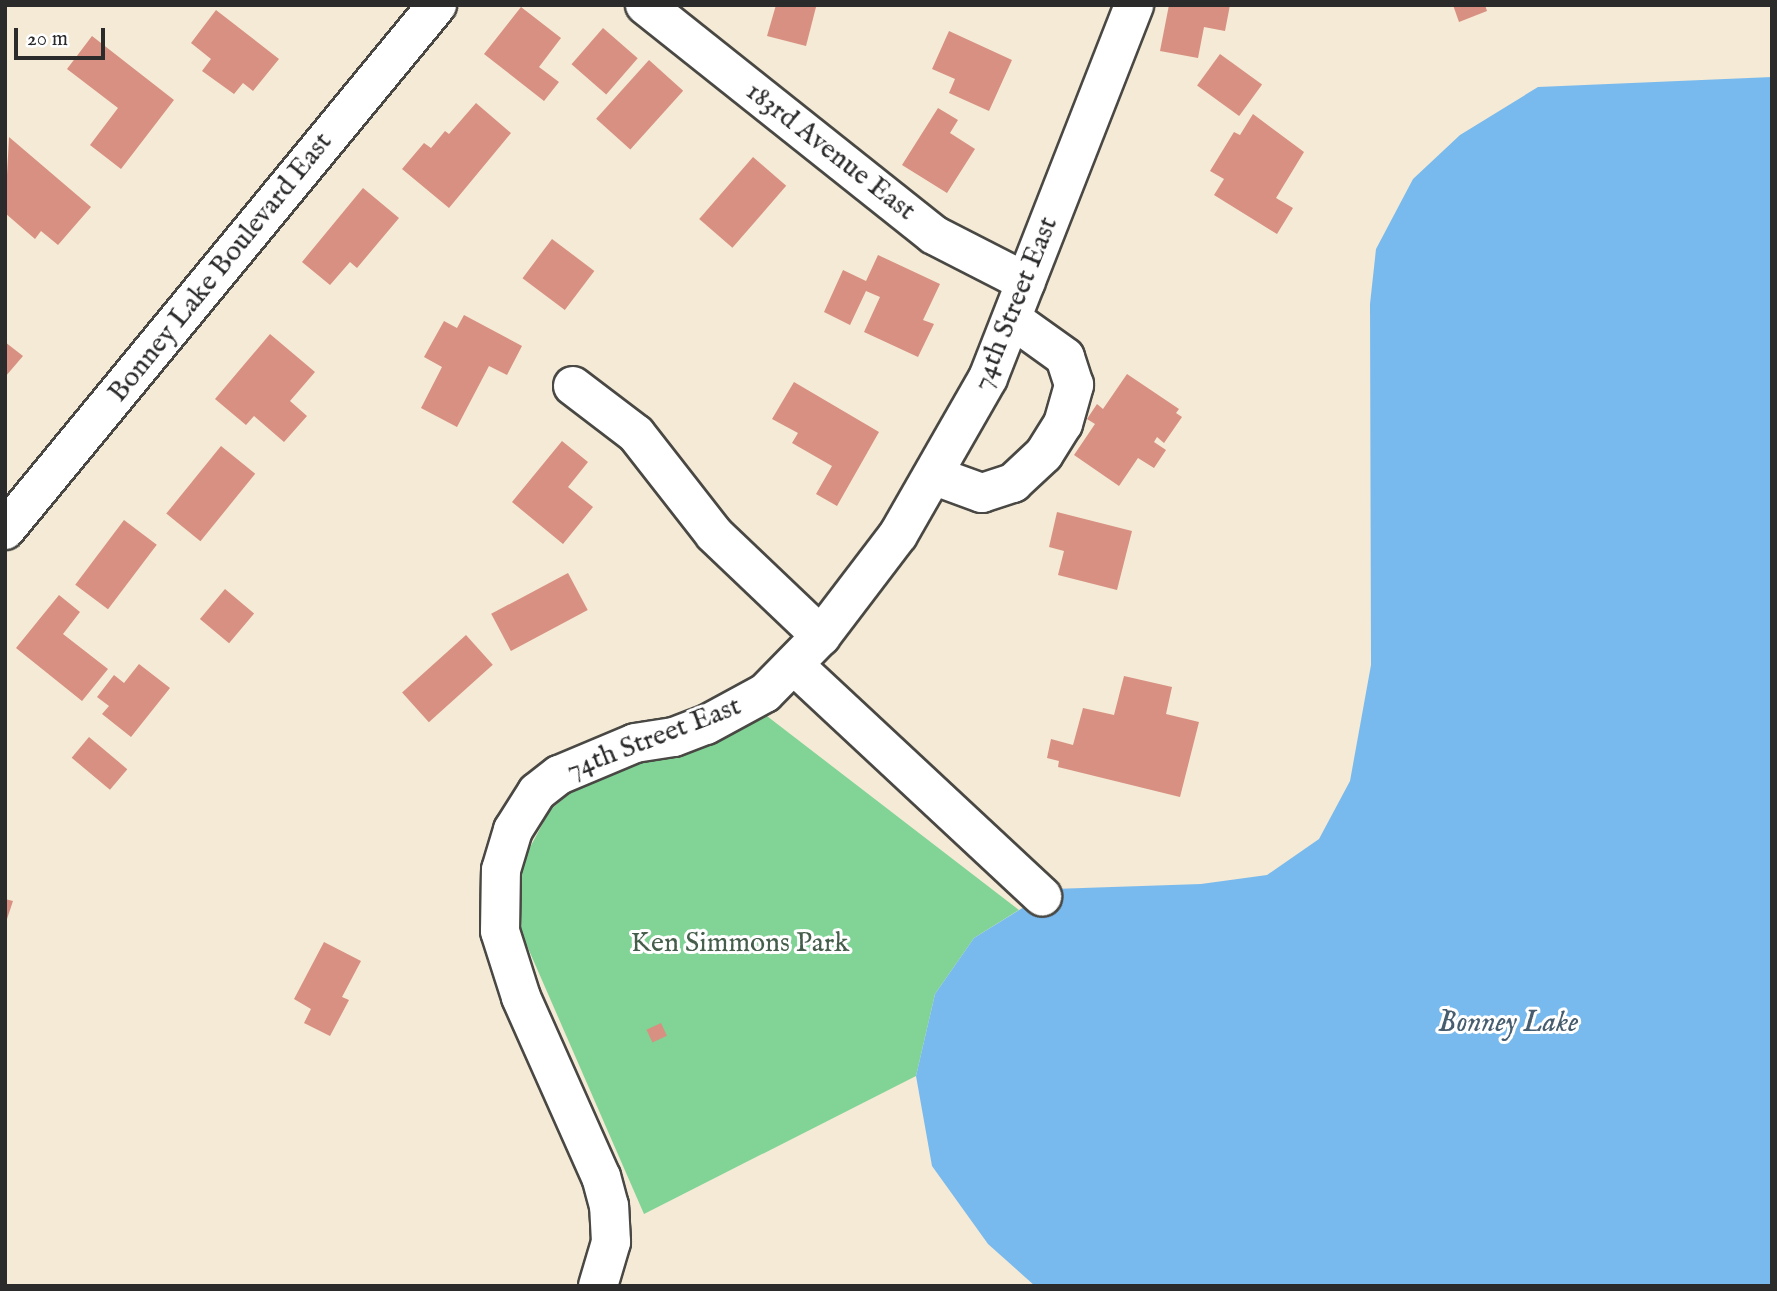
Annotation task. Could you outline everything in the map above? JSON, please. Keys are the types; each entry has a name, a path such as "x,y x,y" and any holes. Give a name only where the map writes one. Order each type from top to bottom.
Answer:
{"street":[{"name":"Bonney Lake Boulevard East","path":"5,530 437,5"},
{"name":"183rd Avenue East","path":"645,5 934,235 1026,282"},
{"name":"74th Street East","path":"598,1286 611,1242 609,1206 601,1177 521,997 500,931 501,870 513,830 537,792 559,775 635,743 674,737 706,724 765,693 795,666 821,636 898,535 935,476 988,378 1134,5"},
{"path":"935,476 982,493 1013,483 1044,454 1063,424 1074,386 1065,357 1012,318"},
{"path":"573,386 636,434 714,534 821,636"},
{"path":"795,666 1042,896"}],"green space":[{"name":"Ken Simmons Park","path":"763,713 1019,910 974,938 935,994 916,1076 644,1214 521,932 520,866 550,810 582,783 620,767 683,753"}],"water":[{"name":"Bonney Lake","path":"1772,77 1772,1286 1035,1286 988,1244 932,1166 916,1076 935,994 974,938 1053,889 1201,884 1267,875 1319,839 1350,781 1371,665 1370,304 1376,249 1413,179 1460,135 1538,87"}],"building":[{"path":"776,5 816,7 806,46 767,36"},
{"path":"1169,5 1230,5 1225,31 1204,27 1198,58 1160,51"},
{"path":"1453,5 1485,5 1487,11 1459,22"},
{"path":"521,7 561,38 539,67 559,82 544,101 484,54"},
{"path":"216,10 279,59 253,91 243,83 234,94 202,71 211,59 191,43"},
{"path":"603,28 638,58 606,94 572,64"},
{"path":"949,31 1012,60 989,111 949,93 955,79 932,69"},
{"path":"92,36 174,100 121,169 90,145 118,108 67,69"},
{"path":"1220,54 1262,85 1239,116 1197,86"},
{"path":"649,60 683,91 630,149 596,119"},
{"path":"476,103 511,133 449,208 402,169 424,143 431,148 445,131 449,134"},
{"path":"938,108 958,120 950,133 975,149 947,193 902,165"},
{"path":"1253,114 1304,152 1276,198 1293,208 1277,234 1214,195 1224,179 1210,171 1234,132 1240,135"},
{"path":"9,137 91,207 58,245 41,231 35,239 5,213"},
{"path":"753,157 786,186 732,248 699,219"},
{"path":"363,188 399,218 357,268 350,262 330,285 302,262"},
{"path":"552,239 594,271 565,310 523,278"},
{"path":"878,255 940,284 923,320 934,324 918,357 864,332 880,297 866,291 850,325 824,312 843,270 866,281"},
{"path":"464,315 522,346 507,375 489,366 457,427 421,408 442,367 424,357 444,321 457,328"},
{"path":"270,334 315,372 290,401 307,416 284,442 254,416 246,425 215,399"},
{"path":"5,342 23,356 5,377"},
{"path":"1127,374 1179,409 1176,413 1182,417 1164,443 1157,437 1154,442 1166,450 1154,468 1138,458 1119,486 1074,455 1095,424 1087,419 1097,404 1103,409"},
{"path":"794,382 879,432 837,506 816,494 832,466 792,443 798,433 772,419"},
{"path":"562,441 588,462 568,487 593,507 563,544 512,502"},
{"path":"221,446 255,474 200,541 166,514"},
{"path":"1057,512 1132,531 1117,590 1058,575 1064,551 1049,547"},
{"path":"124,520 157,545 108,609 75,585"},
{"path":"568,573 588,610 511,651 491,614"},
{"path":"225,589 254,613 229,643 200,619"},
{"path":"59,595 80,612 63,634 108,669 82,701 16,648"},
{"path":"466,635 493,665 429,722 402,693"},
{"path":"139,664 170,688 131,737 102,714 109,706 97,697 114,675 124,683"},
{"path":"1124,676 1172,687 1166,714 1199,722 1180,797 1058,767 1059,761 1047,758 1051,739 1073,745 1083,708 1114,715"},
{"path":"89,737 127,769 110,790 72,758"},
{"path":"5,899 13,901 6,922 5,922"},
{"path":"324,942 361,961 342,997 349,1000 330,1036 304,1023 311,1009 294,999"},
{"path":"661,1023 667,1036 652,1042 646,1030"}]}
